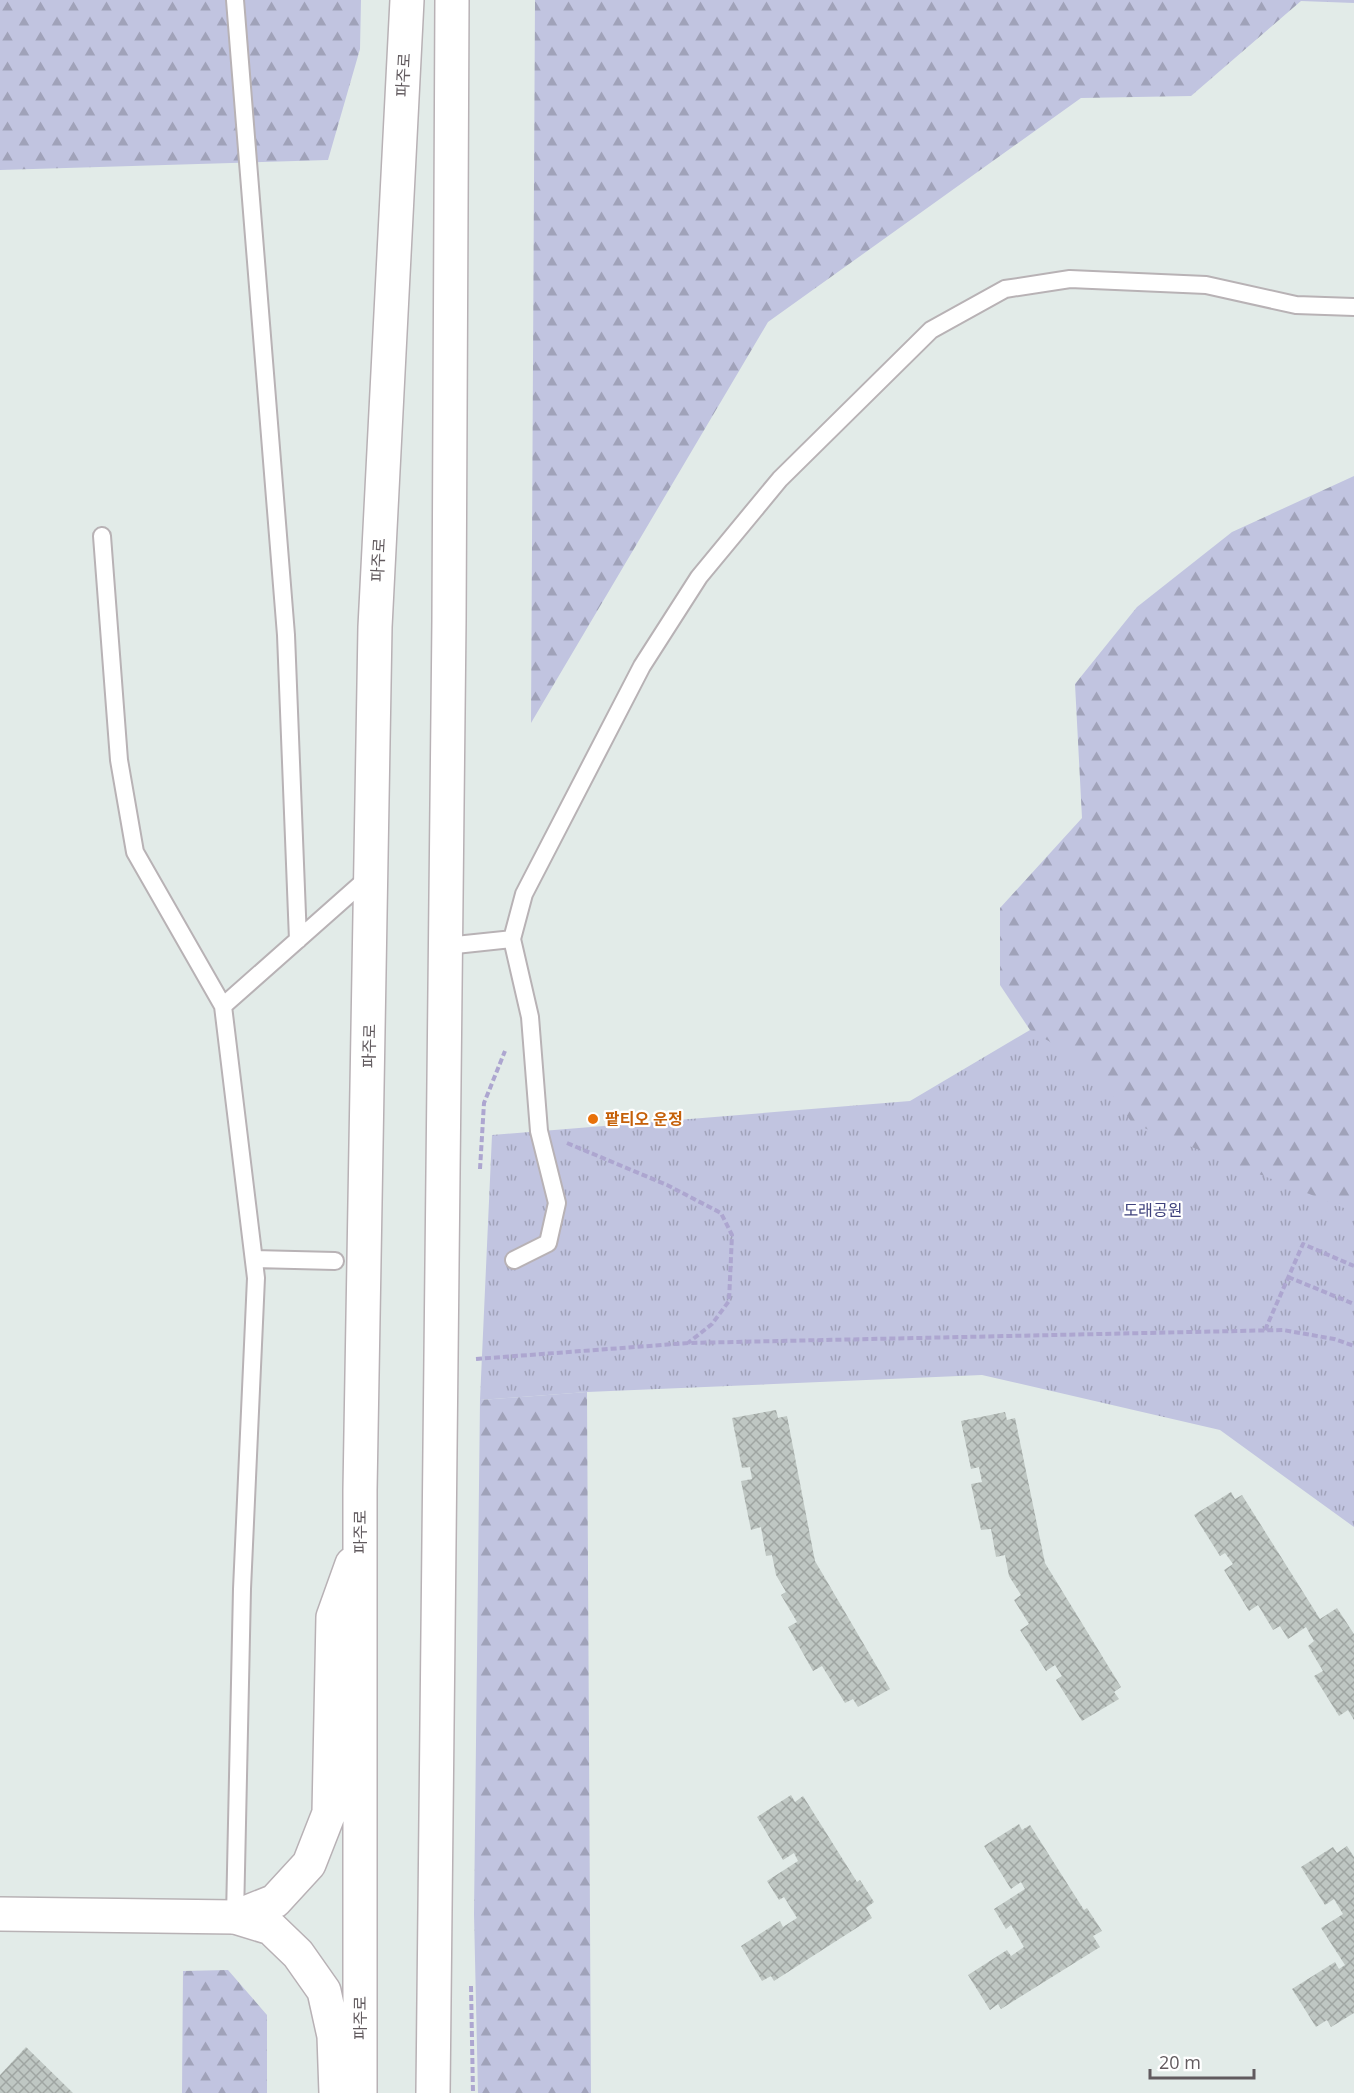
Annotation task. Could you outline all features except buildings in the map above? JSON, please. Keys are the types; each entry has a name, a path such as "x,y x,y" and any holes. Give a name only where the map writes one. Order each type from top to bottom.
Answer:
{"main road":[{"name":"파주로","path":"360,2093 360,1543 375,627 406,0"},
{"path":"433,2093 446,946 452,0"},
{"path":"235,1917 275,1901 309,1864 329,1814 333,1617 360,1543"},
{"path":"0,1914 235,1917 272,1928 298,1954 324,1991 334,2036 336,2093"}],"lane":[{"path":"235,0 286,635 298,940"},
{"path":"514,1260 548,1243 557,1203 539,1131 530,1017 512,939 524,894 642,666 699,577 780,479 932,330 1005,289 1070,279 1206,285 1296,305 1354,307"},
{"path":"102,536 119,760 135,852 223,1006 256,1278 242,1588 235,1917"},
{"path":"223,1006 371,875"},
{"path":"446,946 512,939"},
{"path":"254,1259 335,1261"}],"path":[{"path":"539,1131 666,1185 721,1213 732,1235 729,1301 712,1324 688,1343"},
{"path":"1265,1330 1303,1244 1354,1266"},
{"path":"1288,1277 1354,1304"},
{"path":"469,1360 688,1343 1283,1329 1334,1338 1354,1346"}],"green space":[{"path":"0,0 361,0 360,49 328,160 0,170"},
{"path":"535,0 1354,0 1354,3 1301,1 1191,96 1081,98 768,322 531,723"},
{"path":"1354,476 1354,1212 1132,1123 1094,1068 1030,1030 1000,985 1000,908 1082,818 1075,684 1137,607 1232,532"},
{"name":"도래공원","path":"1354,971 1354,1527 1220,1430 982,1375 587,1392 480,1400 492,1135 910,1101 1030,1030"},
{"path":"587,1392 591,2093 478,2093 474,1914 480,1400"},
{"path":"228,1970 267,2015 267,2093 182,2093 183,1971"}],"place":[{"name":"팥티오 운정","path":"593,1119"}]}
